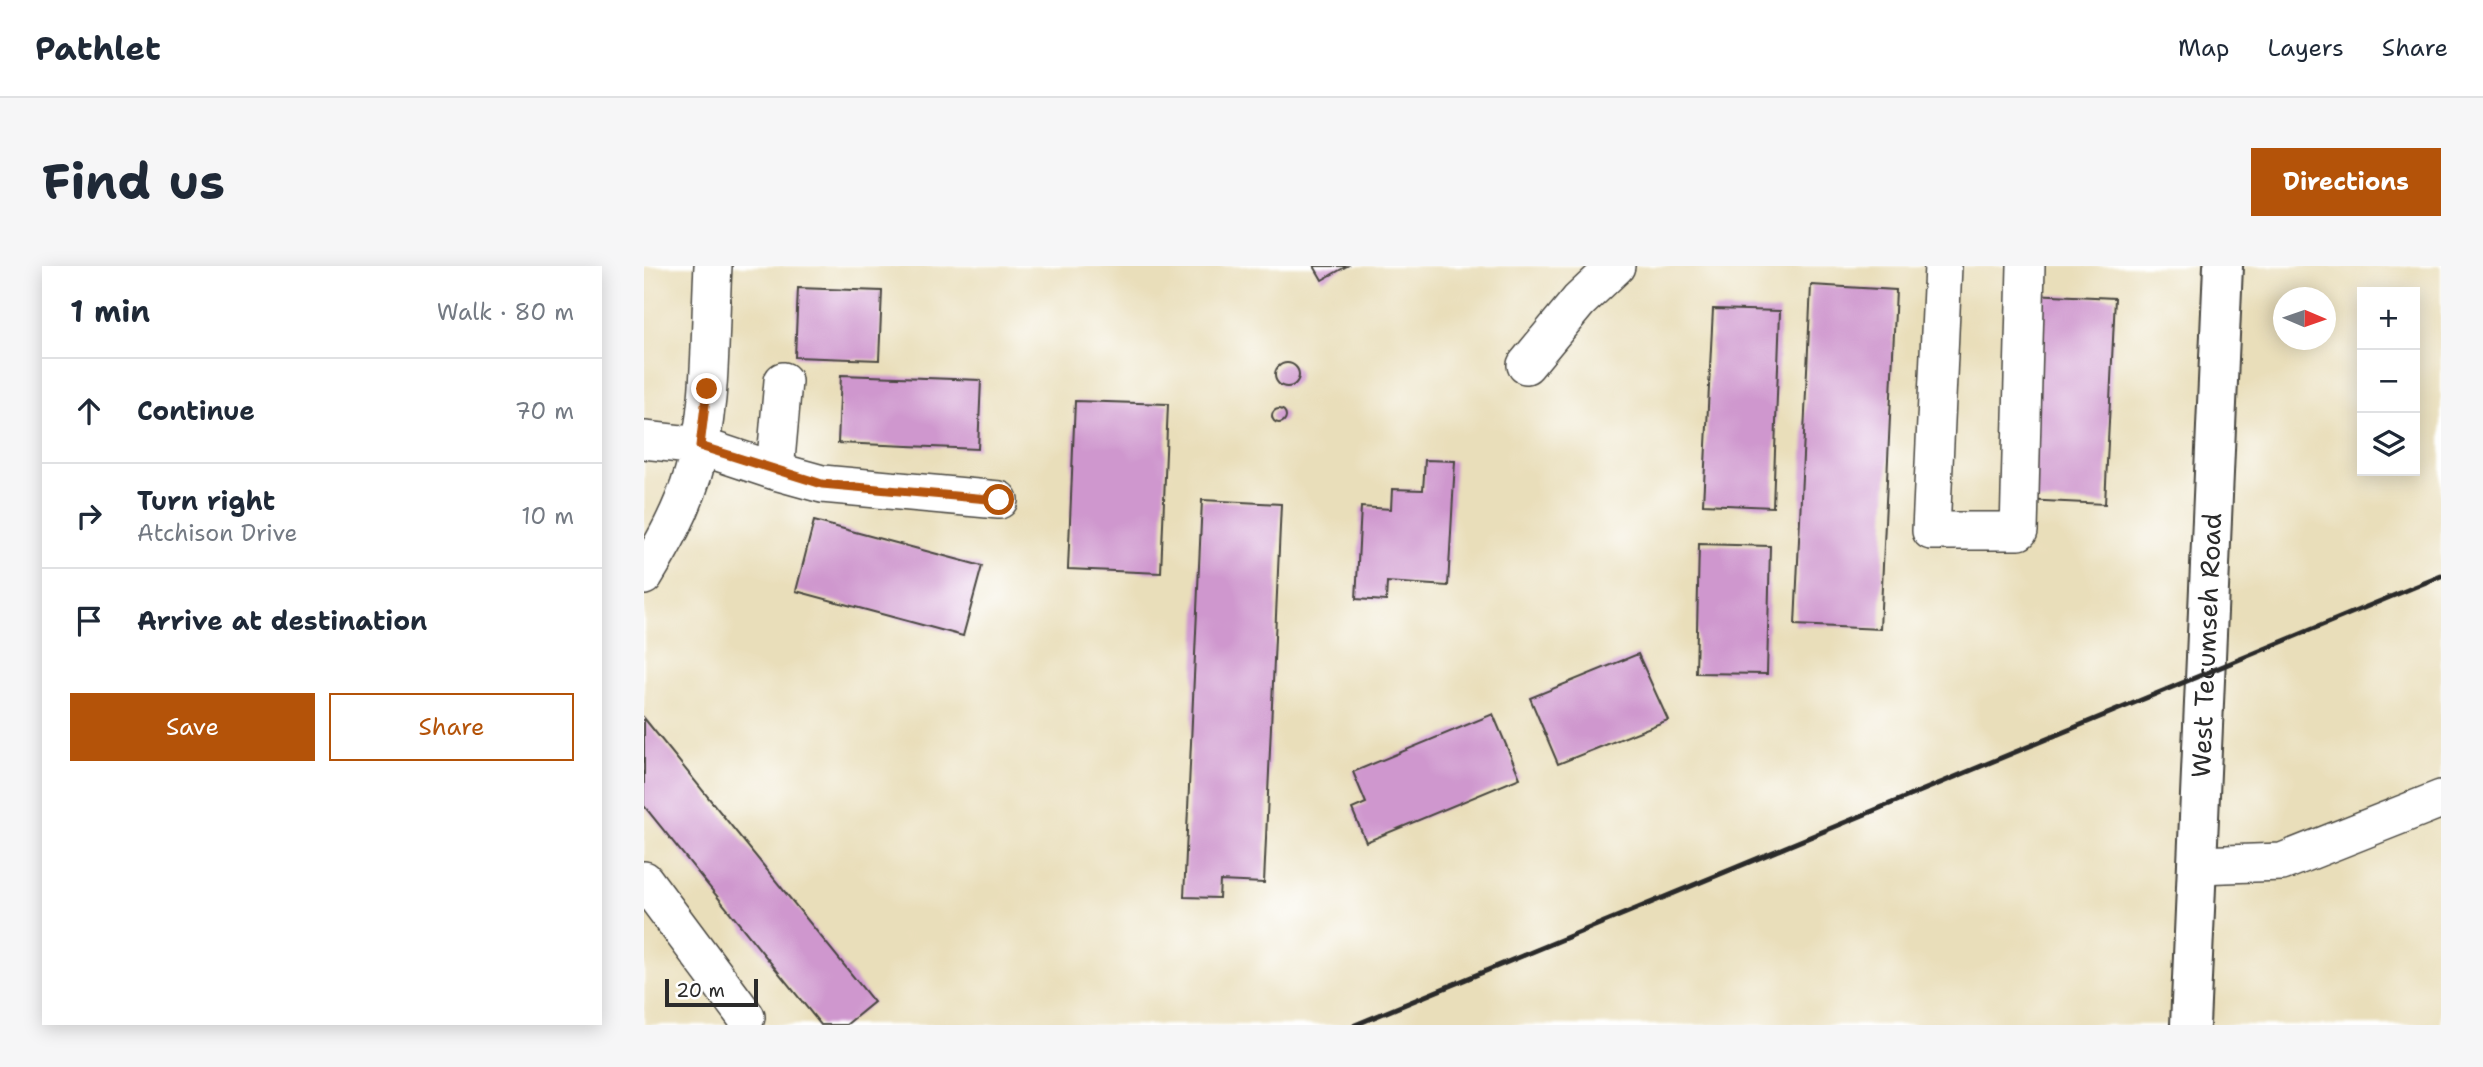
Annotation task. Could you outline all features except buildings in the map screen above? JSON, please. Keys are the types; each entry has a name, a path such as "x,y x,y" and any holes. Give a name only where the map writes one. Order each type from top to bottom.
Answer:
{"main road":[{"name":"West Tecumseh Road","path":"2190,1025 2224,266"}],"street":[{"path":"644,576 681,510 700,446 707,389 713,266"},
{"path":"1526,365 1579,301 1616,266"},
{"path":"1943,266 1931,531 2020,531 2026,266"},
{"path":"775,471 783,381"},
{"path":"644,440 700,446 822,484 999,500"},
{"path":"2197,865 2282,862 2441,799"},
{"path":"644,880 746,1017"}],"railway":[{"path":"1355,1025 2441,576"}],"route":[{"path":"707,389 700,446 822,484 999,500"}]}
